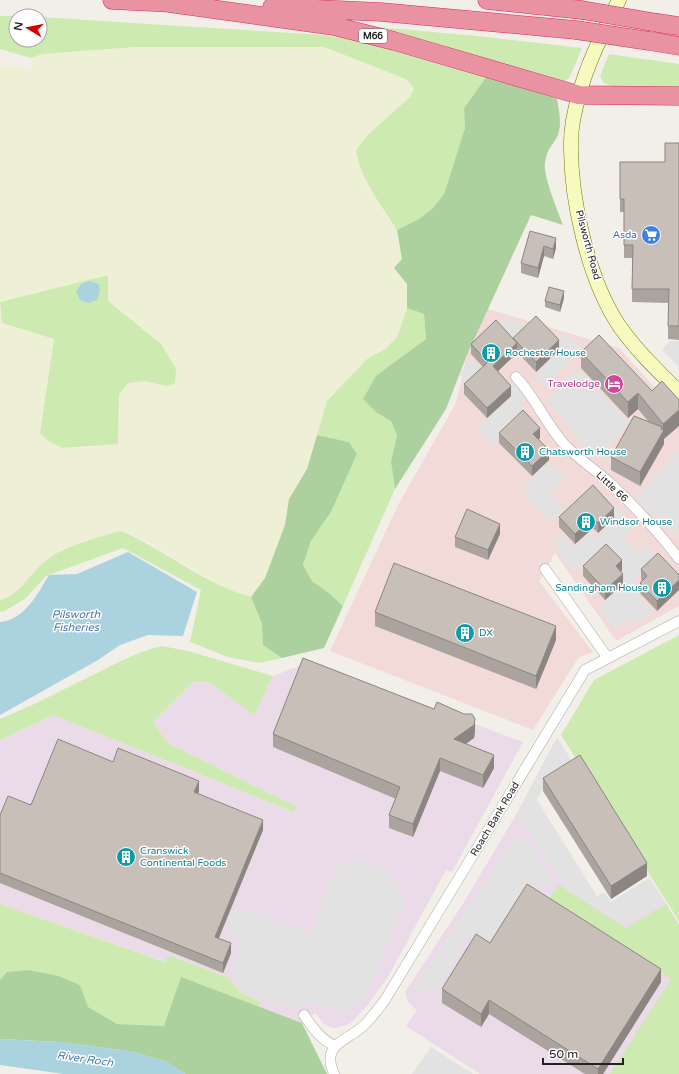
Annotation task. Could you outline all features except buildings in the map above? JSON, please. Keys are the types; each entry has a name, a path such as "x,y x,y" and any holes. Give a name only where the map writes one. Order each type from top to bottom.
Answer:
{"highway":[{"name":"M66","path":"112,0 382,12 576,30 679,46"},
{"path":"487,0 582,10 679,26"},
{"name":"M66","path":"162,2 334,26 394,41 579,95 679,96"}],"street":[{"name":"Pilsworth Road","path":"619,0 591,60 579,95 571,140 572,176 588,251 594,274 603,296 620,326 639,352 679,392"},
{"name":"Little 66","path":"516,377 528,390 564,443 620,494 668,545 679,559"},
{"path":"545,569 607,657"},
{"name":"Roach Bank Road","path":"335,1046 343,1038 363,1026 385,1000 585,670 607,657 679,621"},
{"path":"304,1015 319,1036 335,1046 330,1063 334,1074"}],"shaded area":[{"path":"488,309 619,348 679,414 679,606 616,641 555,553 539,581 593,652 578,658 533,730 330,651 398,505 456,403 467,355"},
{"path":"507,318 530,329 514,347 496,330"},
{"path":"565,334 583,349 545,387 535,375 561,350 555,343"},
{"path":"670,341 679,341 679,367 662,350"},
{"path":"470,357 484,372 470,386 460,375"},
{"path":"576,368 631,423 594,460 547,399"},
{"path":"514,383 525,399 520,405 528,413 492,448 477,428 512,396 508,388"},
{"path":"679,450 679,527 672,535 635,497"},
{"path":"548,462 565,479 549,494 568,513 561,520 557,516 550,522 525,495 529,490 524,485"},
{"path":"616,506 634,526 623,538 639,553 646,545 657,558 634,579 642,588 637,594 654,613 642,621 637,618 632,624 626,619 615,629 598,608 624,584 617,576 624,569 631,576 607,550 584,572 579,567 574,571 557,553 561,549 554,542 562,534 574,547 591,532 597,538 616,518 611,512"},
{"path":"309,662 523,742 452,872 446,870 389,975 368,1005 350,1024 335,1028 330,1027 324,1024 315,1013 302,1023 259,1007 261,1002 241,993 229,978 168,955 166,962 0,904 0,740 53,715 294,812 297,807 168,743 153,722 194,681 210,683 254,715 273,676"},
{"path":"557,737 576,767 542,790 537,800 597,896 604,892 611,902 649,878 665,901 624,924 566,889 517,813"},
{"path":"517,813 566,889 624,924 665,901 679,925 679,1074 480,1074 406,1026 417,1010 408,1002 405,992 464,902"},
{"path":"526,836 555,884 525,890 486,945 469,937 439,988 409,996 514,840"},
{"path":"350,857 389,872 402,898 405,900 365,1000 360,998 352,1016 311,1001 291,1009 246,992 233,976 232,970 243,939 226,932 235,907 310,934 338,862 346,865"},
{"path":"431,1047 473,1074 412,1074"}],"green space":[{"path":"0,16 8,16 8,48 48,48 48,18 323,35 368,41 487,76 464,108 465,128 444,194 433,208 419,219 397,230 367,182 362,172 356,150 369,134 410,97 414,88 406,79 324,47 135,47 42,54 31,58 0,49"},
{"path":"324,22 477,36 582,48 570,77 564,82"},
{"path":"135,47 324,47 406,79 414,88 410,97 397,110 367,186 397,230 402,259 394,268 407,284 407,308 397,337 385,349 367,359 327,401 307,469 289,499 285,525 265,578 251,597 229,591 147,542 121,531 90,540 50,558 35,570 21,588 5,599 0,600 0,306 2,323 54,339 40,433 48,441 62,448 96,447 120,421 119,395 129,382 145,381 166,386 118,310 108,301 108,275 0,302 0,65 21,66 32,71 31,58 42,54"},
{"path":"609,54 679,64 679,87 615,87 604,83 600,76"},
{"path":"487,76 534,90 557,99 560,119 559,130 556,139 548,152 545,169 551,194 563,225 531,215 467,355 446,409 395,489 391,462 397,435 391,421 377,413 363,399 376,376 426,339 424,314 407,308 407,284 394,268 402,259 397,230 419,219 433,208 444,194 465,128 464,108"},
{"path":"108,275 108,301 161,344 176,369 175,383 166,386 145,381 128,383 119,395 118,444 62,448 48,441 40,433 54,339 2,323 0,302"},
{"path":"407,308 424,314 426,339 409,352 377,413 391,421 397,435 391,462 395,489 343,606 329,593 312,581 303,565 311,541 331,512 357,454 349,442 317,435 327,401 367,359 385,349 397,337"},
{"path":"317,435 349,442 357,454 331,512 311,541 303,565 312,581 329,593 343,606 324,648 282,658 263,645 262,624 251,597 265,578 285,525 289,499 307,469"},
{"path":"121,531 217,584 251,597 262,624 263,645 282,658 259,663 228,657 190,642 201,590 123,548 46,576 26,598 5,611 0,612 0,600 7,598 20,588 49,558 75,545"},
{"path":"679,635 679,921 561,735 594,680"},
{"path":"162,646 188,651 273,676 254,715 210,683 194,681 153,722 168,743 297,807 294,812 53,715 0,740 0,719 125,659"},
{"path":"559,885 626,928 666,904 679,925 679,1074 610,1074 671,979 549,897"},
{"path":"0,904 165,962 168,955 229,978 241,993 261,1002 259,1007 182,978 164,1026 117,1024 87,1007 80,985 59,976 28,970 0,980"},
{"path":"29,970 59,976 80,985 88,1007 117,1024 164,1026 181,977 302,1023 327,1074 185,1074 167,1062 129,1051 60,1042 0,1039 0,980 7,972"}],"water":[{"path":"90,281 99,284 100,291 97,300 88,303 80,300 76,292 81,284"},
{"name":"Pilsworth Fisheries","path":"128,552 197,592 183,636 148,635 120,645 98,660 0,715 0,622 9,620 24,611 49,575 77,574"},
{"name":"River Roch","path":"0,1039 60,1042 129,1051 167,1062 185,1074 64,1074 0,1065"}],"place":[{"name":"Asda","path":"651,235"},
{"name":"Rochester House","path":"491,353"},
{"name":"Travelodge","path":"614,384"},
{"name":"Chatsworth House","path":"525,452"},
{"name":"Windsor House","path":"586,522"},
{"name":"Sandingham House","path":"662,588"},
{"name":"DX","path":"465,633"},
{"name":"Cranswick Continental Foods","path":"126,857"}]}
